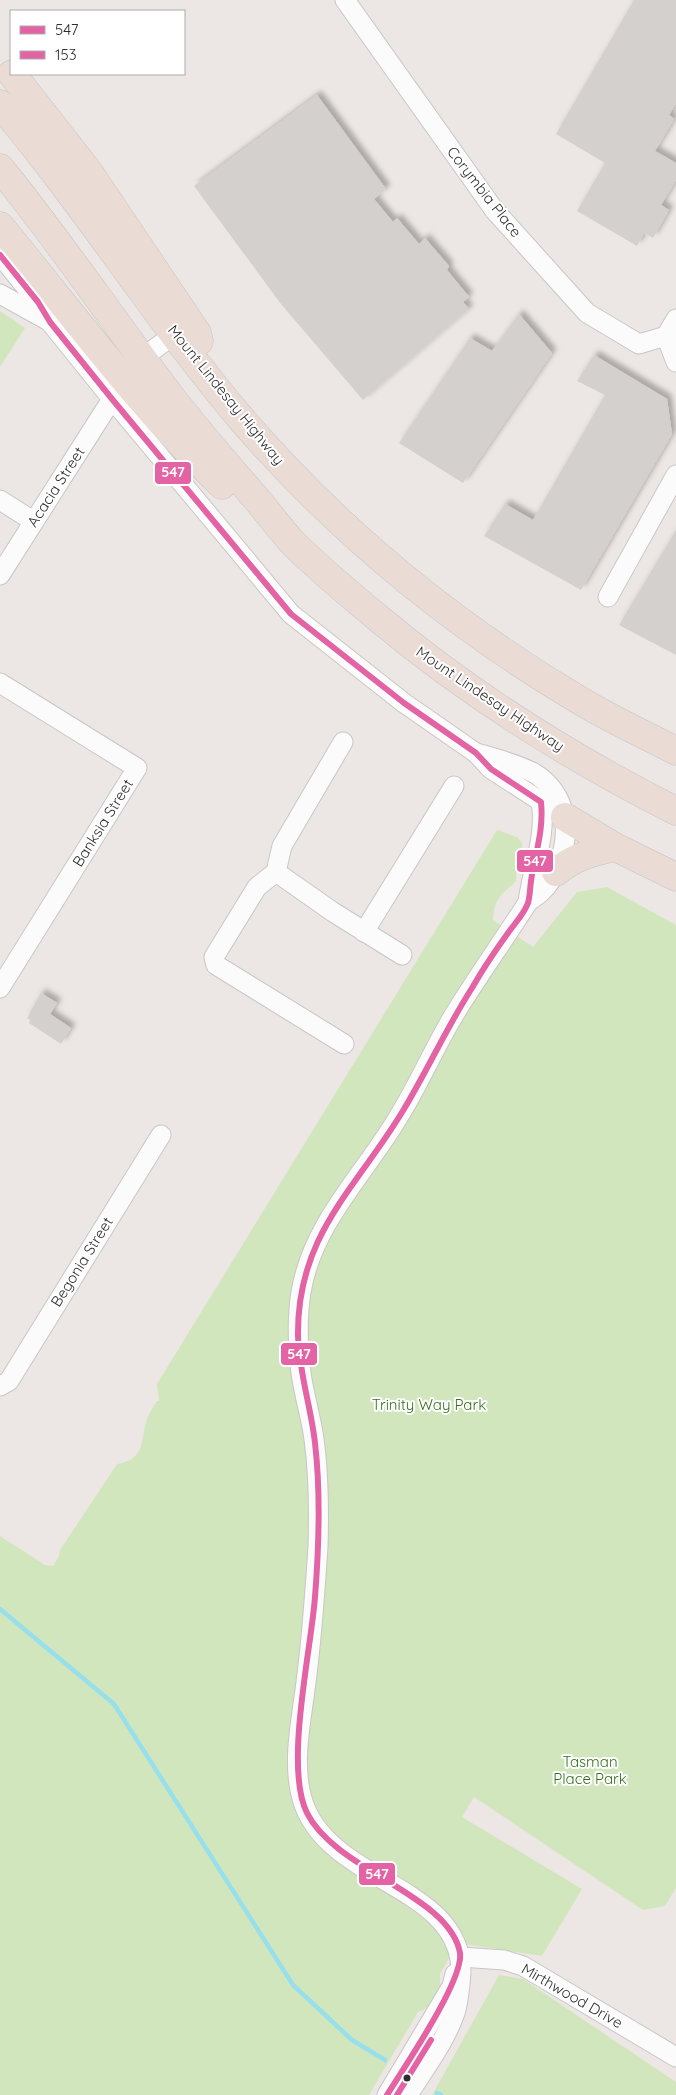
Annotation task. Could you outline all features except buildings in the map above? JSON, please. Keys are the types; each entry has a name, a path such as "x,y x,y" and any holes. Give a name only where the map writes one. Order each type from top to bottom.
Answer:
{"highway":[{"path":"0,60 10,71"},
{"path":"14,75 88,170 197,333 207,376"},
{"name":"Mount Lindesay Highway","path":"0,104 46,160 207,376 289,472 380,558 472,631 581,702 676,750"},
{"name":"Mount Lindesay Highway","path":"0,168 207,442 292,542 354,598 409,644 452,676 518,722 597,769 676,811"},
{"path":"0,226 172,434 265,526 292,542"},
{"path":"565,817 615,848 676,877"},
{"path":"556,872 569,861 615,848"}],"street":[{"name":"Corymbia Place","path":"345,0 495,211 587,313 639,344 666,336"},
{"path":"0,255 38,302 50,322 112,399 291,614 404,703 476,753 491,769 565,817"},
{"path":"0,294 50,322"},
{"path":"676,319 666,336 676,362"},
{"path":"142,358 175,334"},
{"name":"Acacia Street","path":"0,575 112,399"},
{"path":"608,597 676,475"},
{"path":"0,500 33,521"},
{"name":"Banksia Street","path":"0,683 136,768 0,988"},
{"path":"343,742 282,846 276,872 257,887 214,956 216,965 344,1044"},
{"path":"408,2095 455,2012 460,1987 461,1957 452,1934 430,1909 336,1850 317,1831 305,1812 299,1787 297,1757 313,1628 318,1494 314,1440 301,1371 299,1324 302,1291 315,1246 336,1206 398,1118 454,1015 528,902 544,890 556,872 566,843 565,817 552,789 533,773 476,753"},
{"path":"364,932 454,786"},
{"path":"528,902 541,835 543,812 541,802"},
{"path":"276,872 364,932 402,955"},
{"name":"Begonia Street","path":"0,1386 8,1381 161,1135"},
{"path":"387,2095 452,1986 461,1957"},
{"name":"Mirthwood Drive","path":"461,1957 504,1960 522,1966 676,2057"}],"green space":[{"path":"0,311 25,328 0,367"},
{"name":"Trinity Way Park","path":"497,830 517,837 523,844 517,860 516,881 499,898 493,920 533,947 577,892 607,887 676,925 676,1888 665,1906 643,1910 474,1797 462,1817 582,1889 542,1956 458,1943 440,1974 440,1985 430,2004 424,2010 418,2012 369,2095 0,2095 0,1536 45,1565 53,1566 60,1550 117,1464 126,1462 137,1453 142,1442 148,1417 157,1401 159,1401 157,1384"},
{"path":"499,1975 523,1979 676,2082 676,2095 432,2095"}],"waterway":[{"path":"0,1609 114,1704 293,1985 352,2040 385,2060"},
{"path":"437,2093 441,2095"}],"transit line":[{"name":"547","path":"0,255 38,302 50,322 112,399 291,614 404,703 476,753 491,769 541,802 540,832 528,903 522,915 489,960 463,1003 404,1109 333,1214 319,1240 308,1268 300,1300 299,1349 315,1443 319,1520 313,1620 298,1739 298,1767 301,1793 307,1813 321,1833 342,1851 436,1915 452,1933 460,1953 459,1966 443,2003 387,2095"},
{"name":"153","path":"397,2095 431,2040"}],"park label":[{"name":"Tasman Place Park","path":"590,1770"}]}
